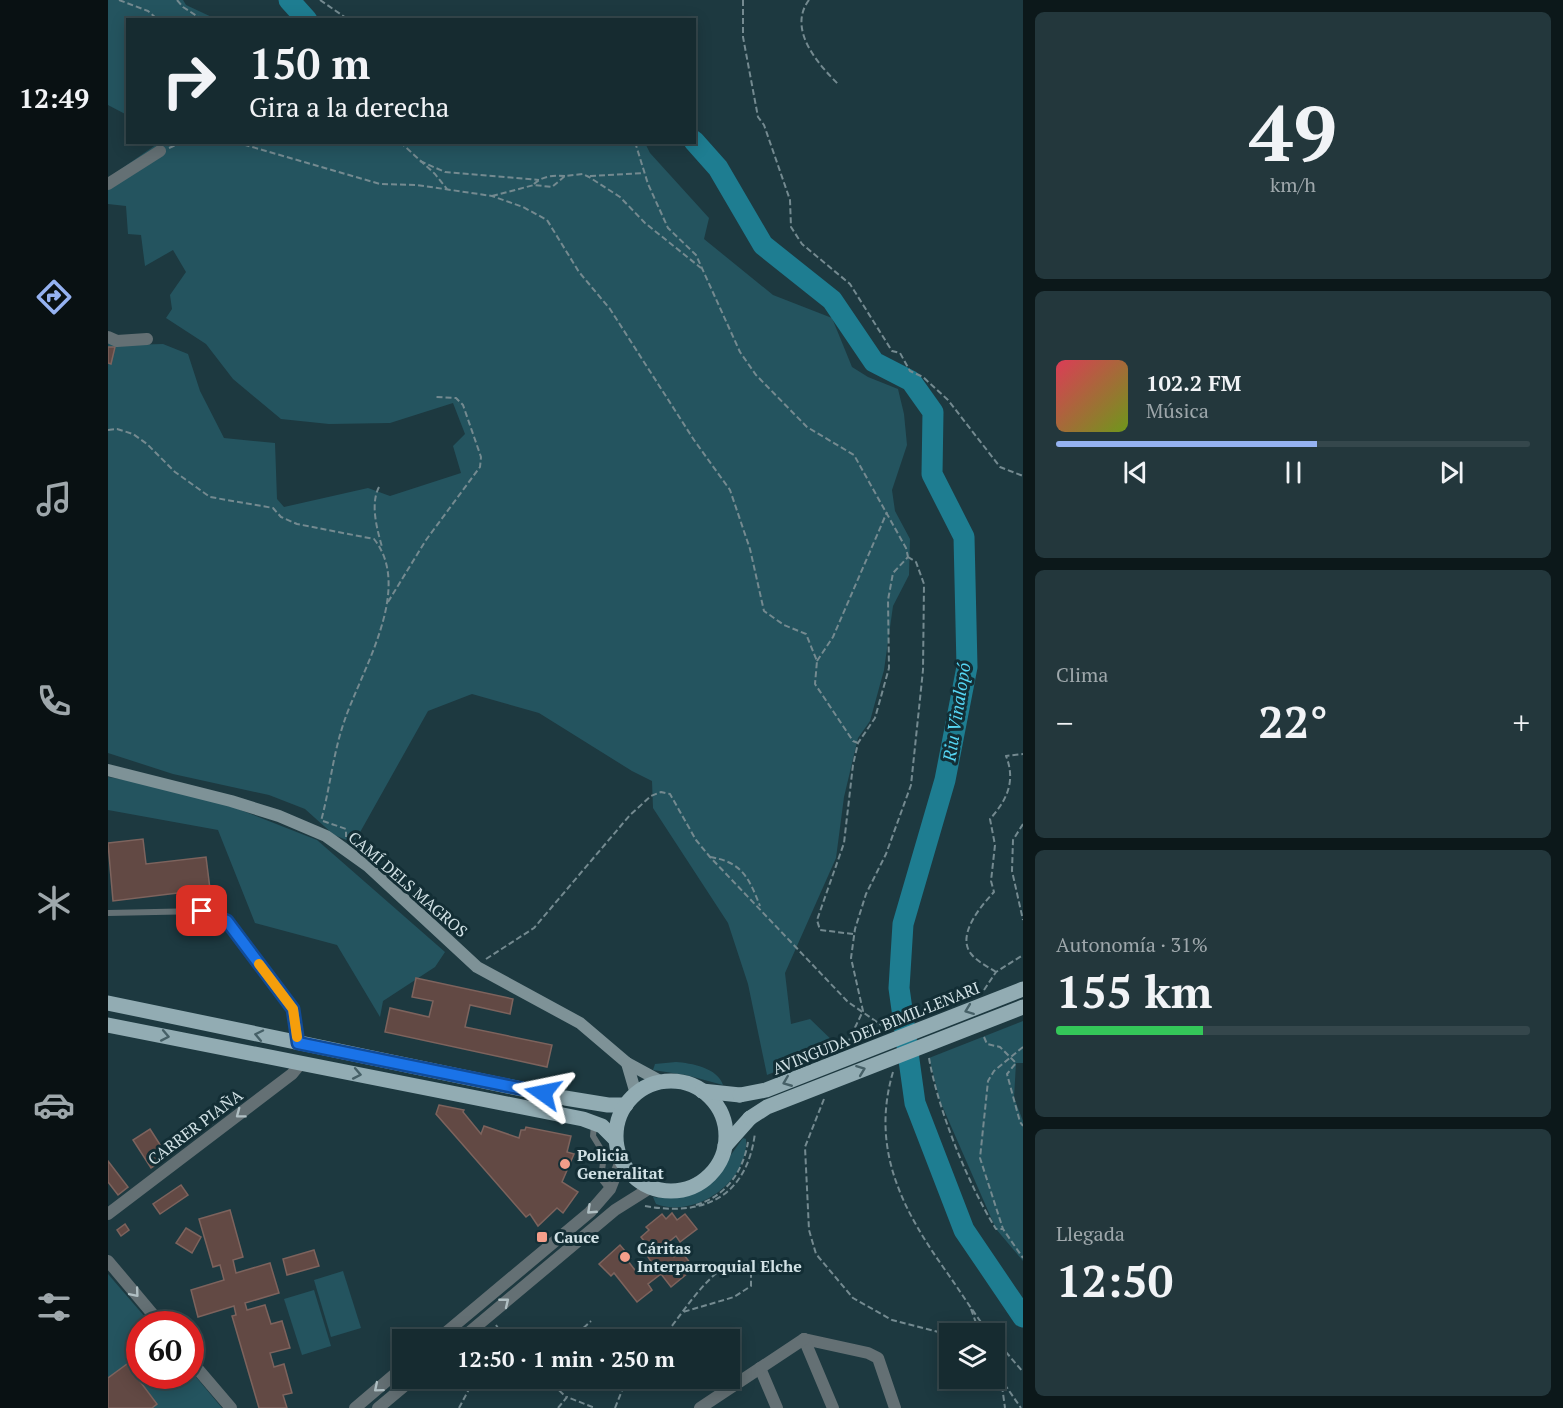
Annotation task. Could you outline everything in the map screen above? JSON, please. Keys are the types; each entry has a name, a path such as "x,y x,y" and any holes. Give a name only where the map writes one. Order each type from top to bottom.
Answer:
{"main road":[{"name":"AVINGUDA DEL BIMIL·LENARI","path":"702,1091 740,1095 766,1090 1023,989"},
{"path":"108,1003 587,1102 631,1099 662,1082 683,1083 702,1091 715,1103 723,1119 725,1146 715,1169 696,1186 670,1191 650,1188 636,1180 621,1161 615,1139 618,1121 631,1099"},
{"name":"AVINGUDA DEL BIMIL·LENARI","path":"725,1146 752,1126 767,1107 1023,1006"},
{"path":"108,1025 594,1123 615,1139"}],"street":[{"path":"108,184 160,150"},
{"path":"108,337 117,340 147,339"},
{"name":"CAMÍ DELS MAGROS","path":"108,770 231,801 318,833 368,866 477,967 580,1023 627,1063 662,1082"},
{"name":"CARRER PIAÑA","path":"108,1214 292,1074 301,1063"},
{"path":"627,1063 631,1099"},
{"path":"450,1329 590,1212 610,1189 621,1161"},
{"path":"473,1329 633,1196 650,1188"},
{"path":"108,1261 150,1311"},
{"path":"804,1339 833,1408"},
{"path":"700,1408 713,1404 760,1368 804,1339 868,1353 878,1358 895,1408"},
{"path":"760,1368 777,1408"},
{"path":"204,1376 231,1408"},
{"path":"355,1408 392,1377"},
{"path":"378,1408 401,1389"}],"lane":[{"path":"108,913 202,911 227,921 293,1009 298,1043"},
{"path":"594,1123 593,1136 604,1154 601,1179 610,1189"}],"path":[{"path":"119,0 148,11 156,18"},
{"path":"177,0 200,18"},
{"path":"320,0 346,18"},
{"path":"743,0 743,37 758,117 764,125 790,200 791,226 802,244 850,284 876,329 892,351 900,352 910,371 923,377 948,400 1000,467 1023,476"},
{"path":"809,0 804,7 802,32 816,62 838,84"},
{"path":"243,144 380,184 417,185 492,196 524,207 547,220 579,272 610,309 694,440 730,490 750,549 765,611 784,624 806,634 817,661 815,684 853,741 858,743"},
{"path":"402,144 447,189"},
{"path":"636,144 644,173 668,228 696,255 740,352 756,375 807,427 854,455 906,548 908,557 916,562 924,584 922,670 911,785 886,854 866,894 854,934 851,958 863,1011 846,1046"},
{"path":"420,161 445,172 539,180 556,175 583,174 620,197 645,223 701,268"},
{"path":"589,177 644,173"},
{"path":"492,196 534,185 552,187 565,176"},
{"path":"534,185 539,180"},
{"path":"318,833 344,721 370,660 388,602 426,540 480,467 481,458 463,405 456,398 436,397"},
{"path":"108,430 117,429 133,434 147,444 175,472 210,497 273,508 281,517 297,524 374,539 382,550"},
{"path":"379,488 375,495 375,510 388,602"},
{"path":"817,661 833,637 886,512"},
{"path":"854,934 820,930 817,920 844,843 853,765 858,743 875,718 889,668 888,600 893,573 908,557"},
{"path":"996,972 970,954 967,942 973,915 994,892 992,857 995,845 990,819 1004,804 1012,771 1006,756 1023,754"},
{"path":"477,967 534,928 630,815 651,796 661,792 670,794 696,840 710,857 848,1002 889,1031"},
{"path":"1023,824 1013,840 1012,871 1023,920"},
{"path":"710,857 727,860 741,870 761,909"},
{"path":"981,994 996,972 1023,955"},
{"path":"984,1037 987,1044 1000,1047 1016,1062 1007,1074 1023,1126"},
{"path":"1023,1047 994,1071 988,1081 980,1158 1003,1229 1023,1258"},
{"path":"929,1058 940,1101 960,1153 989,1218 996,1229 1003,1229"},
{"path":"893,1071 884,1114 888,1158 908,1212 920,1236 982,1323"},
{"path":"828,1089 805,1147 809,1230 816,1254 854,1298 892,1320 939,1332"},
{"path":"642,1205 664,1208 711,1203 732,1190 747,1167 752,1126"},
{"path":"690,1206 711,1200 734,1179 743,1161 748,1138"},
{"path":"670,1329 683,1312 725,1267 741,1264 751,1273 751,1286 735,1297 683,1312"},
{"path":"969,1304 976,1323"},
{"path":"488,1316 498,1329"},
{"path":"582,1329 591,1321"},
{"path":"1005,1351 1023,1372"},
{"path":"1005,1387 1021,1408"},
{"path":"459,1408 469,1389"},
{"path":"558,1389 567,1397 595,1408"},
{"path":"615,1408 624,1389"},
{"path":"1003,1389 1005,1408"},
{"path":"558,1408 567,1397"}],"shaded area":[{"path":"108,0 183,0 186,5 214,18 126,18 126,114 108,105"},
{"path":"157,144 646,144 650,153 709,218 704,239 773,295 832,318 852,367 868,377 898,389 904,414 907,445 892,490 895,511 910,539 909,575 893,606 884,670 870,721 858,738 844,797 836,858 785,973 791,1024 810,1019 838,1046 767,1075 748,984 728,923 653,808 652,781 539,713 472,694 428,711 354,843 334,835 305,809 269,795 173,774 108,753 108,342 127,345 163,344 188,354 200,391 224,438 275,443 277,499 284,507 368,488 390,496 461,473 453,446 465,434 453,403 390,423 329,424 281,419 233,379 206,344 166,318 172,309 170,295 186,272 173,250 145,266 141,235 128,234 126,206 108,204 108,178"},
{"path":"108,777 192,791 317,840 445,952 435,967 383,1001 380,1017 337,945 255,923 218,830 108,810"},
{"path":"1023,1021 1023,1063 1016,1063 1014,1098 1023,1121 1023,1261 996,1229 940,1101 929,1058"},
{"path":"676,1062 696,1065 710,1071 716,1074 723,1085 686,1075 653,1070 655,1064"},
{"path":"743,1138 746,1139 745,1154 739,1169 717,1193 687,1206 671,1207 656,1204 653,1197 686,1196 708,1184"},
{"path":"343,1271 361,1328 331,1337 314,1280"},
{"path":"108,1274 140,1311 126,1311 126,1389 204,1389 204,1387 222,1408 108,1408"},
{"path":"314,1290 331,1346 302,1355 284,1299"}],"building":[{"path":"108,347 115,347 111,364 108,363"},
{"path":"143,839 146,864 206,857 210,889 113,901 108,843"},
{"path":"416,978 513,999 510,1014 470,1005 465,1027 552,1045 547,1067 385,1032 390,1008 429,1017 433,1001 412,997"},
{"path":"439,1105 464,1110 463,1112 481,1134 484,1126 519,1138 521,1130 525,1130 526,1127 571,1136 567,1152 574,1154 562,1182 578,1192 563,1213 557,1208 538,1226 530,1214 526,1217 436,1114"},
{"path":"150,1129 168,1157 151,1168 133,1140"},
{"path":"108,1161 128,1187 118,1195 108,1182"},
{"path":"181,1185 188,1195 160,1214 153,1204"},
{"path":"230,1210 243,1257 233,1260 236,1273 270,1263 279,1293 245,1303 247,1310 265,1305 271,1324 282,1321 290,1348 270,1353 274,1367 284,1364 292,1393 283,1395 287,1408 259,1408 232,1316 236,1315 234,1306 204,1315 204,1311 196,1311 191,1290 224,1280 220,1265 213,1267 199,1219"},
{"path":"672,1213 677,1220 685,1214 697,1229 680,1242 676,1236 665,1245 674,1257 681,1251 694,1268 671,1287 661,1274 648,1284 652,1290 637,1302 614,1273 611,1276 599,1264 620,1245 631,1258 628,1261 638,1274 652,1263 648,1257 654,1253 641,1237 649,1230 646,1227 662,1214 666,1219"},
{"path":"125,1224 129,1230 121,1236 117,1230"},
{"path":"186,1228 201,1237 192,1253 176,1243"},
{"path":"314,1250 319,1266 287,1275 283,1259"},
{"path":"126,1365 126,1389 146,1389 157,1404 152,1408 108,1408 108,1378"}],"waterway":[{"name":"Riu Vinalopó","path":"289,0 305,18"},
{"name":"Riu Vinalopó","path":"696,143 718,168 763,245 832,300 874,362 911,381 933,412 932,474 964,537 967,667 945,780 903,924 899,988 915,1103 964,1230 1023,1317"}],"slow traffic":[{"path":"259,964 293,1009 297,1037"}],"place":[{"name":"Policia Generalitat","path":"565,1164"},
{"name":"Cauce","path":"542,1237"},
{"name":"Cáritas Interparroquial Elche","path":"625,1257"}],"route":[{"path":"202,911 227,921 293,1009 298,1043 543,1093"}]}
